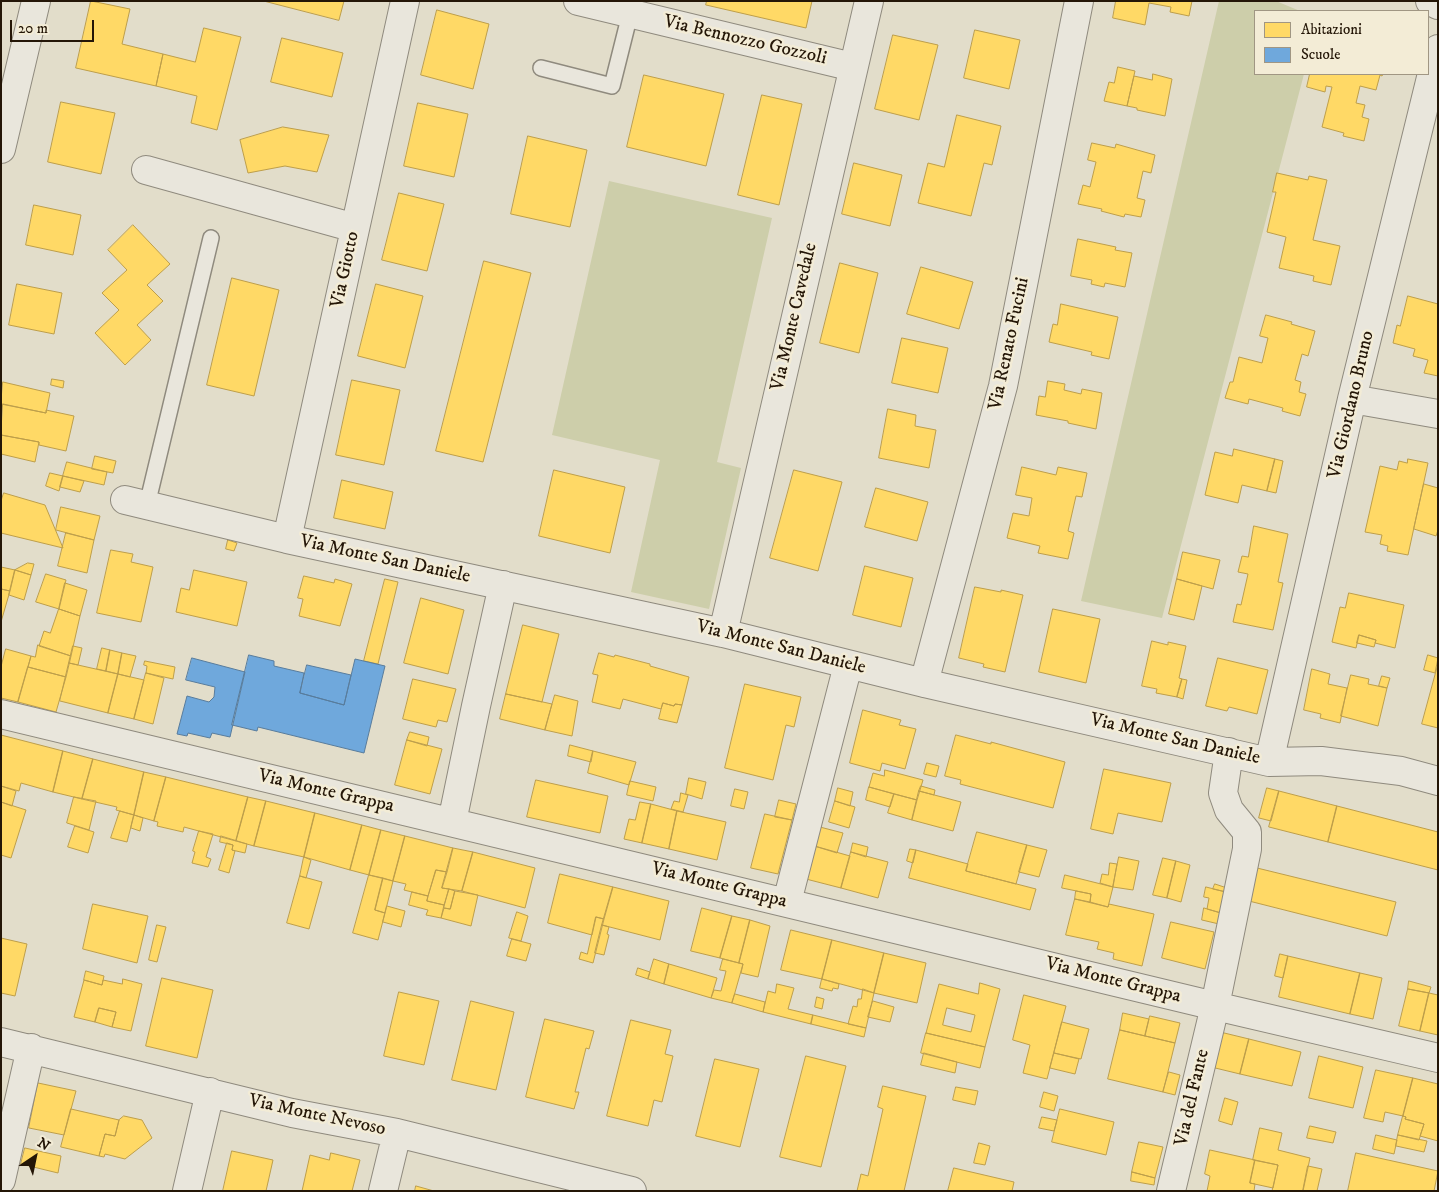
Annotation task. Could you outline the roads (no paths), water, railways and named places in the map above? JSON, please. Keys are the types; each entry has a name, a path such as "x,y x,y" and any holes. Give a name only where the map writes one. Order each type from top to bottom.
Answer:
{"street":[{"path":"1,149 36,1"},
{"name":"Via Giotto","path":"287,539 405,1"},
{"name":"Via Bennozzo Gozzoli","path":"578,1 630,14 663,11 853,67"},
{"name":"Via Monte Cavedale","path":"723,632 869,1"},
{"name":"Via Renato Fucini","path":"924,683 1002,386 1079,1"},
{"path":"1430,1 1438,5"},
{"name":"Via Giordano Bruno","path":"1269,762 1352,399 1438,49"},
{"path":"146,170 355,228"},
{"path":"1352,399 1438,414"},
{"name":"Via Monte San Daniele","path":"136,502 287,539 723,632 924,683 1269,762 1321,762 1401,771 1438,780"},
{"path":"452,822 504,585"},
{"path":"787,902 848,664"},
{"name":"Via Monte Grappa","path":"1,714 1438,1058"},
{"name":"Via del Fante","path":"1171,1191 1215,1006 1247,849 1247,832 1229,810 1223,793 1229,752"},
{"name":"Via Monte Nevoso","path":"1,1042 292,1113 397,1133 623,1190"},
{"path":"1,1180 31,1048"},
{"path":"187,1191 210,1092"},
{"path":"383,1191 397,1133"}],"lane":[{"path":"541,68 612,86 630,14"},
{"path":"136,502 211,238"}]}
